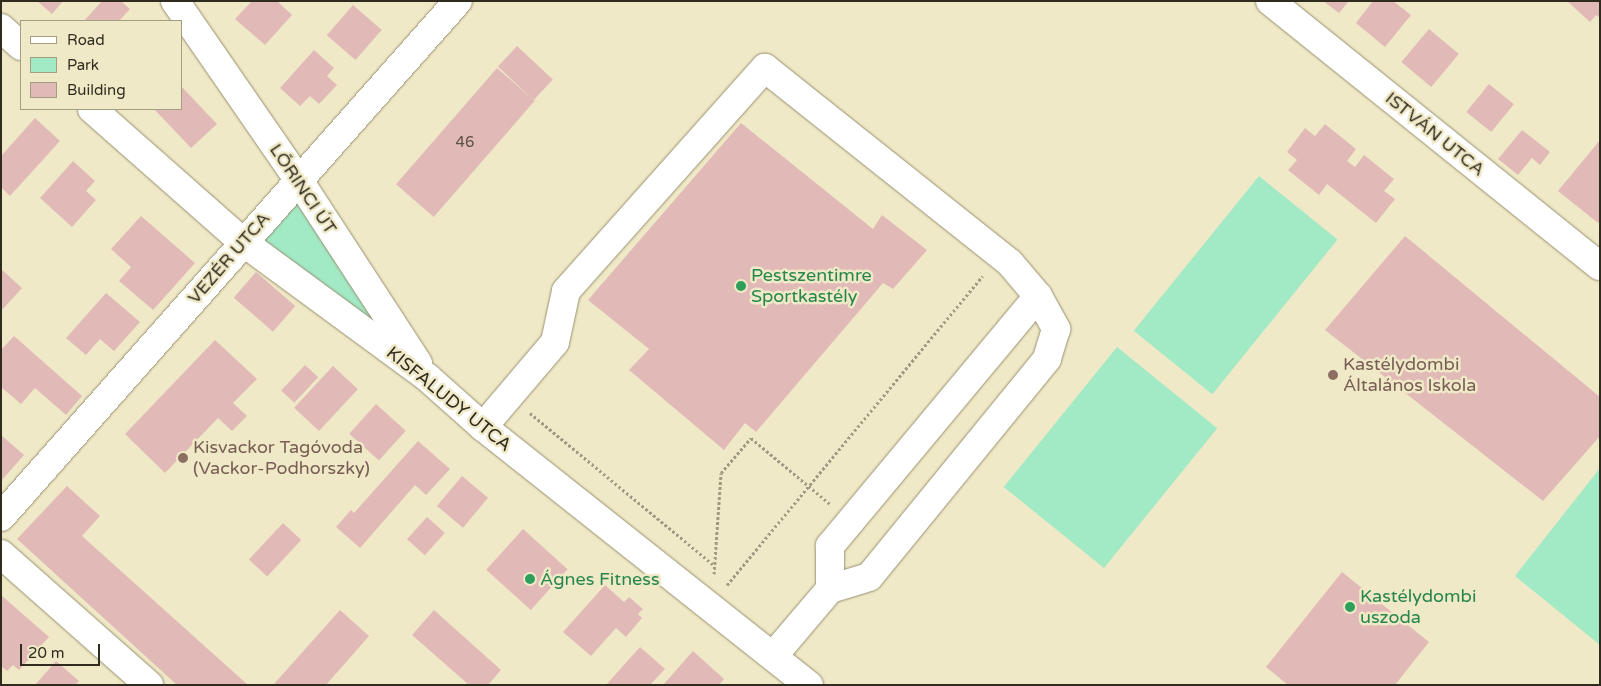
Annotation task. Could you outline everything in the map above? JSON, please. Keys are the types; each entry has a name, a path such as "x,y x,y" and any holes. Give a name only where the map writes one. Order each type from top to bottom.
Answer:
{"street":[{"name":"LŐRINCI ÚT","path":"175,1 298,179 428,378"},
{"name":"VEZÉR UTCA","path":"1,517 298,179 458,1"},
{"name":"ISTVÁN UTCA","path":"1270,1 1600,266"},
{"path":"1,28 20,45"},
{"path":"483,427 555,342 566,291 765,68 1001,256 1038,296 1056,329 1048,359 870,577 830,589 774,655"},
{"name":"KISFALUDY UTCA","path":"93,110 243,242 428,378 483,427 711,605 809,685"},
{"path":"830,589 830,546 1038,296"},
{"path":"1,554 149,685"}],"path":[{"path":"711,605 1001,256"},
{"path":"510,397 714,566"},
{"path":"711,605 721,472 751,438 851,522"}],"green space":[{"path":"1259,176 1337,240 1212,394 1134,331"},
{"path":"298,179 428,378 243,242"},
{"path":"1117,347 1217,428 1104,568 1004,487"},
{"path":"1600,468 1600,645 1515,576"}],"building":[{"path":"37,1 63,1 52,14"},
{"path":"102,1 121,1 130,9 120,20 85,20"},
{"path":"252,1 277,1 292,15 265,45 235,19"},
{"path":"1323,1 1349,1 1339,13"},
{"path":"1373,1 1393,1 1411,15 1385,47 1356,23"},
{"path":"1567,1 1600,1 1600,18 1596,15 1590,22"},
{"path":"353,5 382,30 355,60 327,35"},
{"path":"1429,29 1459,54 1431,87 1401,62"},
{"path":"517,46 553,79 534,100 498,66"},
{"path":"314,50 334,68 327,76 337,85 319,104 310,96 300,106 280,88"},
{"path":"497,68 535,101 434,217 396,184"},
{"path":"1489,84 1514,104 1491,132 1466,112"},
{"path":"182,87 217,124 191,148 155,110 182,110"},
{"path":"35,118 60,141 10,196 1,187 1,156"},
{"name":"Pestszentimre Sportkastély","path":"741,123 873,229 882,215 927,250 893,289 883,283 756,432 745,423 724,450 629,370 649,349 588,300"},
{"path":"1325,124 1356,149 1347,161 1355,167 1364,155 1394,179 1384,191 1395,199 1376,223 1327,184 1319,195 1288,170 1297,160 1287,152 1305,128 1315,136"},
{"path":"1522,130 1550,152 1540,165 1532,158 1518,175 1498,159"},
{"path":"1600,140 1600,220 1598,223 1558,191"},
{"path":"73,161 95,181 86,191 96,200 72,227 40,198"},
{"path":"141,216 195,263 153,310 119,281 131,267 111,249"},
{"name":"Kastélydombi Általános Iskola","path":"1405,236 1600,397 1600,436 1543,501 1325,330"},
{"path":"1,269 22,288 3,309 1,307"},
{"path":"256,272 295,306 273,332 234,298"},
{"path":"106,293 140,322 114,351 100,339 86,355 66,338"},
{"path":"14,336 82,396 66,415 35,388 21,404 1,387 1,350"},
{"path":"215,340 257,379 233,403 247,416 232,431 218,418 165,473 125,434"},
{"path":"305,365 318,377 294,403 281,391"},
{"path":"333,366 358,389 319,431 294,408"},
{"path":"376,404 406,431 379,460 349,434"},
{"path":"1,435 24,455 1,481"},
{"path":"418,441 450,469 426,495 415,485 360,548 336,527 351,510 354,513"},
{"path":"462,476 488,498 463,528 437,506"},
{"path":"67,486 100,516 82,536 248,685 177,685 17,539"},
{"path":"427,517 445,533 425,555 407,539"},
{"path":"283,523 301,540 267,577 249,560"},
{"path":"523,529 568,569 531,610 486,570"},
{"name":"Kastélydombi uszoda","path":"1342,572 1429,642 1395,685 1288,685 1266,667"},
{"path":"605,585 624,602 629,597 643,609 638,614 642,618 626,637 616,628 591,656 563,632"},
{"path":"1,595 49,637 19,670 13,665 7,671 1,666"},
{"path":"340,610 369,636 326,685 273,685"},
{"path":"434,610 501,670 488,685 469,685 412,635"},
{"path":"640,647 665,669 650,685 606,685"},
{"path":"693,651 724,679 719,685 663,685"},
{"path":"56,661 79,681 75,685 35,685"}],"place":[{"name":"Pestszentimre Sportkastély","path":"741,286"},
{"name":"Kastélydombi Általános Iskola","path":"1333,375"},
{"name":"Kisvackor Tagóvoda (Vackor-Podhorszky)","path":"183,458"},
{"name":"Ágnes Fitness","path":"530,579"},
{"name":"Kastélydombi uszoda","path":"1350,607"}]}
